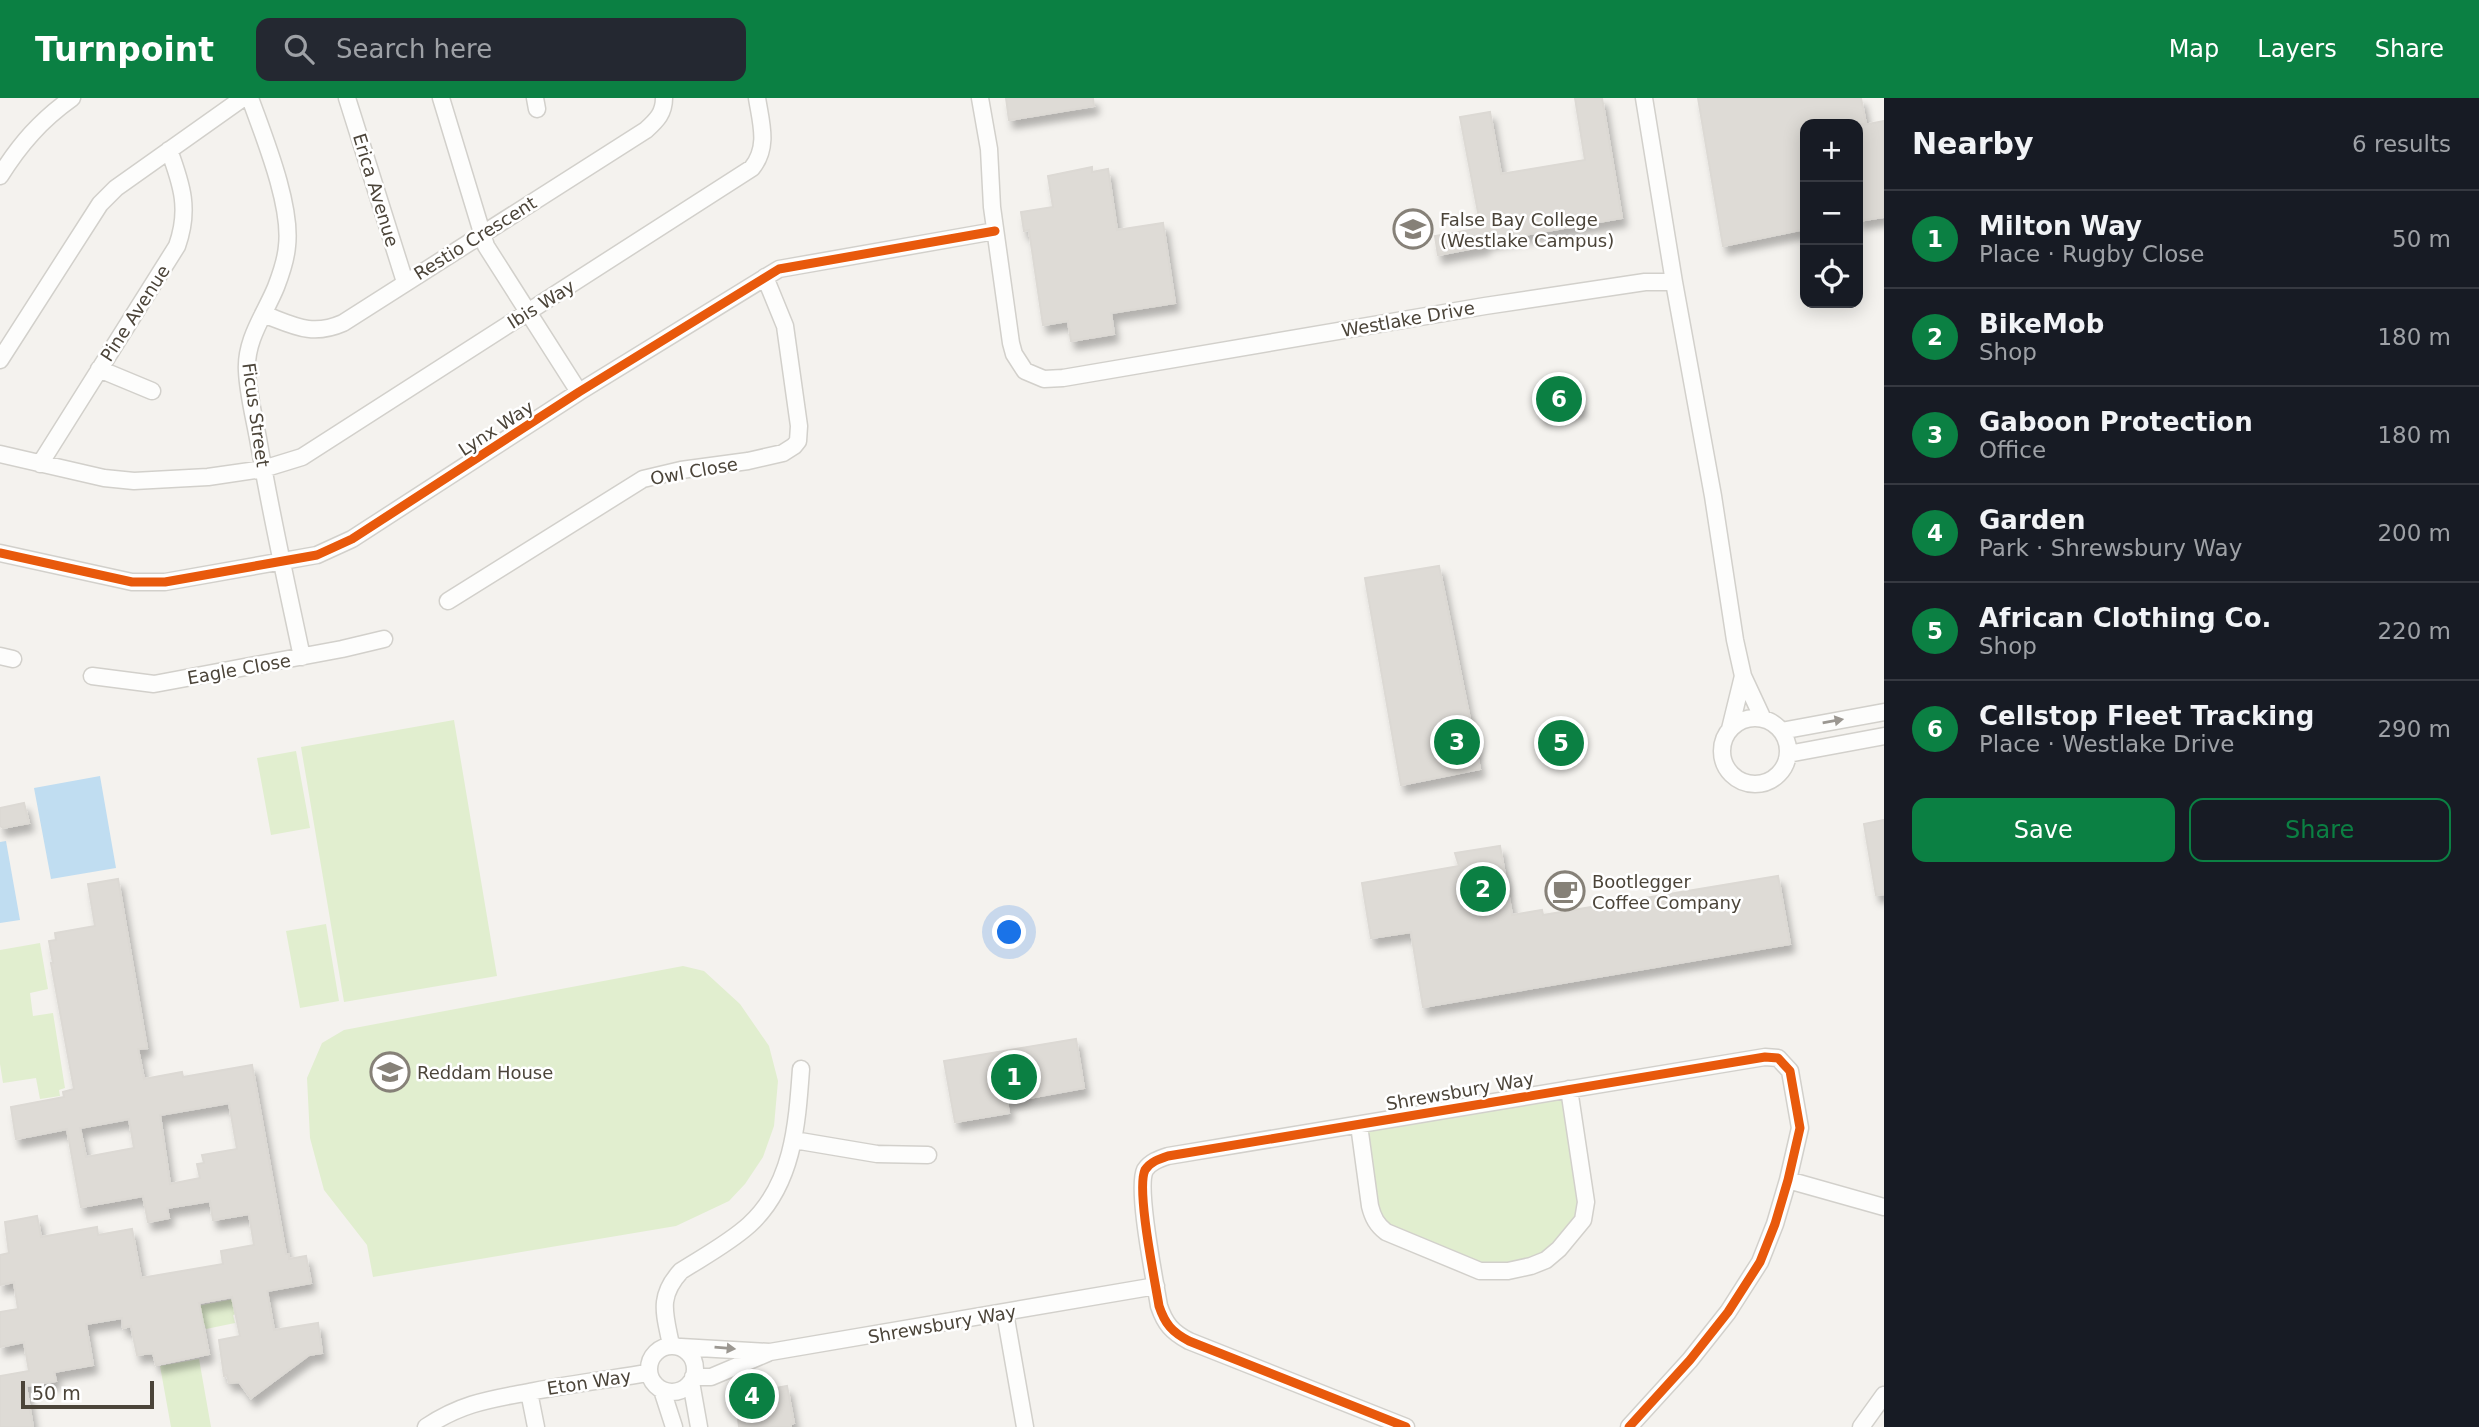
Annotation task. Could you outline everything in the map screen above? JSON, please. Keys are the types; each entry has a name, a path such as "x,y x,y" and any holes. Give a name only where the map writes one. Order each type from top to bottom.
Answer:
{"street":[{"path":"0,176 39,123 72,98"},
{"path":"0,360 100,204 116,188 243,98"},
{"name":"Ficus Street","path":"250,98 287,222 288,244 275,288 251,340 247,370 263,469 302,657"},
{"name":"Erica Avenue","path":"347,98 405,282"},
{"path":"441,98 481,233 493,258 579,393"},
{"name":"Restio Crescent","path":"263,314 308,329 328,329 342,323 646,130 664,108 664,98"},
{"name":"Ibis Way","path":"0,454 104,478 134,481 208,477 263,469 302,457 752,168 759,159 763,142 757,98"},
{"name":"Westlake Drive","path":"980,98 989,149 995,231 1014,354 1025,371 1044,379 1117,370 1485,306 1645,282 1674,282"},
{"path":"1644,98 1743,676 1763,719"},
{"name":"Pine Avenue","path":"40,464 169,261 183,230 185,203 169,150"},
{"name":"Lynx Way","path":"0,554 147,583 317,555 343,544 779,269 795,264 995,231"},
{"name":"Owl Close","path":"448,601 643,479 681,470 771,457 794,446 798,441 799,426 785,326 765,277"},
{"path":"99,369 152,391"},
{"name":"Eagle Close","path":"92,676 154,684 384,639"},
{"path":"1730,729 1745,719 1763,719 1775,724 1782,731 1788,754 1783,769 1775,778 1757,784 1743,782 1732,775 1722,759 1723,743 1730,729 1743,676"},
{"path":"1782,731 1884,712"},
{"path":"1788,754 1884,736"},
{"name":"Shrewsbury Way","path":"1406,1427 1171,1331 1163,1318 1156,1286 1142,1186 1144,1172 1150,1164 1168,1156 1765,1057 1778,1058 1790,1071 1800,1128 1775,1224 1760,1262 1750,1280 1690,1360 1631,1426"},
{"path":"699,1427 692,1380 695,1366 693,1358 676,1346 664,1310 668,1287 681,1271 738,1234 754,1220 778,1186 790,1158 794,1140 801,1069"},
{"path":"1360,1125 1370,1206 1380,1228 1480,1270 1508,1271 1546,1260 1583,1220 1586,1202 1569,1089"},
{"path":"794,1140 877,1154 928,1155"},
{"path":"1788,1180 1884,1207"},
{"name":"Shrewsbury Way","path":"770,1352 1156,1286"},
{"path":"1005,1313 1026,1427"},
{"path":"674,1427 662,1390 651,1380 648,1373 651,1357 663,1347 770,1352"},
{"path":"662,1390 678,1391 692,1380 711,1377 770,1352"},
{"name":"Eton Way","path":"426,1427 471,1403 503,1395 648,1373"},
{"name":"Eton Way","path":"529,1392 536,1427"},
{"path":"1861,1427 1884,1395"}],"green space":[{"path":"454,720 497,976 344,1002 301,747"},
{"path":"296,751 310,828 271,835 257,758"},
{"path":"326,924 339,1001 300,1008 286,931"},
{"path":"40,943 48,989 30,993 33,1016 53,1013 65,1088 59,1090 60,1096 40,1099 36,1078 3,1083 0,1064 0,950"},
{"path":"683,966 704,971 740,1004 769,1046 778,1081 774,1126 763,1157 745,1184 729,1201 676,1226 373,1277 367,1245 324,1190 310,1138 307,1078 322,1043 344,1030"},
{"path":"1569,1089 1586,1202 1559,1249 1492,1272 1380,1228 1359,1125"},
{"path":"239,1298 241,1313 233,1315 235,1323 206,1329 205,1325 187,1329 156,1314"},
{"path":"199,1359 211,1427 171,1427 160,1366"},
{"path":"764,1382 767,1414 753,1416 751,1408 735,1410 734,1401 747,1384"}],"water":[{"path":"100,776 116,868 51,879 34,788"},
{"path":"6,841 20,920 0,923 0,842"}],"building":[{"path":"1006,98 1093,98 1094,106 1009,120"},
{"path":"1575,98 1602,98 1622,218 1484,242 1485,246 1438,255 1435,236 1481,228 1460,117 1490,112 1501,174 1585,160"},
{"path":"1698,98 1861,98 1866,124 1863,124 1863,119 1800,119 1800,230 1723,246"},
{"path":"1884,121 1884,217 1863,220 1863,182 1863,125"},
{"path":"1092,167 1092,172 1108,169 1117,230 1163,223 1175,303 1111,313 1114,334 1071,341 1068,321 1043,325 1029,230 1024,231 1021,212 1053,207 1048,176"},
{"path":"1577,384 1582,410 1542,416 1538,388"},
{"path":"1439,566 1480,769 1401,785 1365,578"},
{"path":"24,803 29,823 3,828 0,826 0,808"},
{"path":"1884,820 1884,894 1876,895 1864,824"},
{"path":"1500,846 1512,915 1542,910 1543,915 1778,876 1790,944 1423,1007 1411,932 1371,938 1362,883 1459,866 1455,853"},
{"path":"118,879 147,1048 138,1049 144,1079 182,1072 183,1077 252,1065 286,1254 289,1254 289,1259 306,1256 311,1283 267,1291 274,1330 318,1323 322,1353 309,1355 251,1398 239,1382 229,1383 227,1375 224,1376 219,1340 240,1336 232,1297 199,1303 209,1354 156,1365 153,1353 137,1355 131,1326 123,1328 122,1318 86,1324 93,1365 54,1372 56,1381 26,1386 33,1427 0,1427 0,1376 29,1371 24,1342 0,1347 0,1312 18,1309 14,1282 0,1285 0,1255 9,1253 5,1222 37,1216 41,1237 97,1227 98,1235 132,1229 141,1278 223,1264 221,1251 254,1245 249,1214 213,1220 210,1201 167,1208 169,1218 148,1222 143,1196 81,1207 67,1129 16,1139 11,1107 64,1097 63,1092 74,1089 49,941 56,940 55,933 95,926 88,884","holes":["229,1103 237,1149 202,1155 204,1163 197,1164 200,1178 170,1184 160,1115","129,1119 134,1148 86,1157 80,1128"]},
{"path":"1076,1039 1084,1088 1007,1102 1009,1113 955,1122 944,1061"},
{"path":"787,1386 794,1423 791,1427 739,1427 738,1418 767,1414 765,1406 773,1405 770,1389"}],"cycle path":[{"path":"0,553 132,582 165,582 317,555 352,539 579,392 779,269 995,231"},
{"path":"1406,1427 1189,1341 1174,1331 1159,1306 1147,1236 1143,1180 1149,1165 1168,1156 1765,1057 1778,1058 1790,1071 1800,1128 1775,1224 1760,1262 1728,1312 1690,1360 1629,1427"}],"place":[{"name":"False Bay College (Westlake Campus)","path":"1413,229"},
{"name":"Cellstop Fleet Tracking","path":"1559,399"},
{"name":"Gaboon Protection","path":"1457,742"},
{"name":"African Clothing Co.","path":"1561,743"},
{"name":"BikeMob","path":"1483,889"},
{"name":"Bootlegger Coffee Company","path":"1565,891"},
{"name":"Reddam House","path":"390,1072"},
{"name":"Milton Way","path":"1014,1077"},
{"name":"Garden","path":"752,1396"}]}
